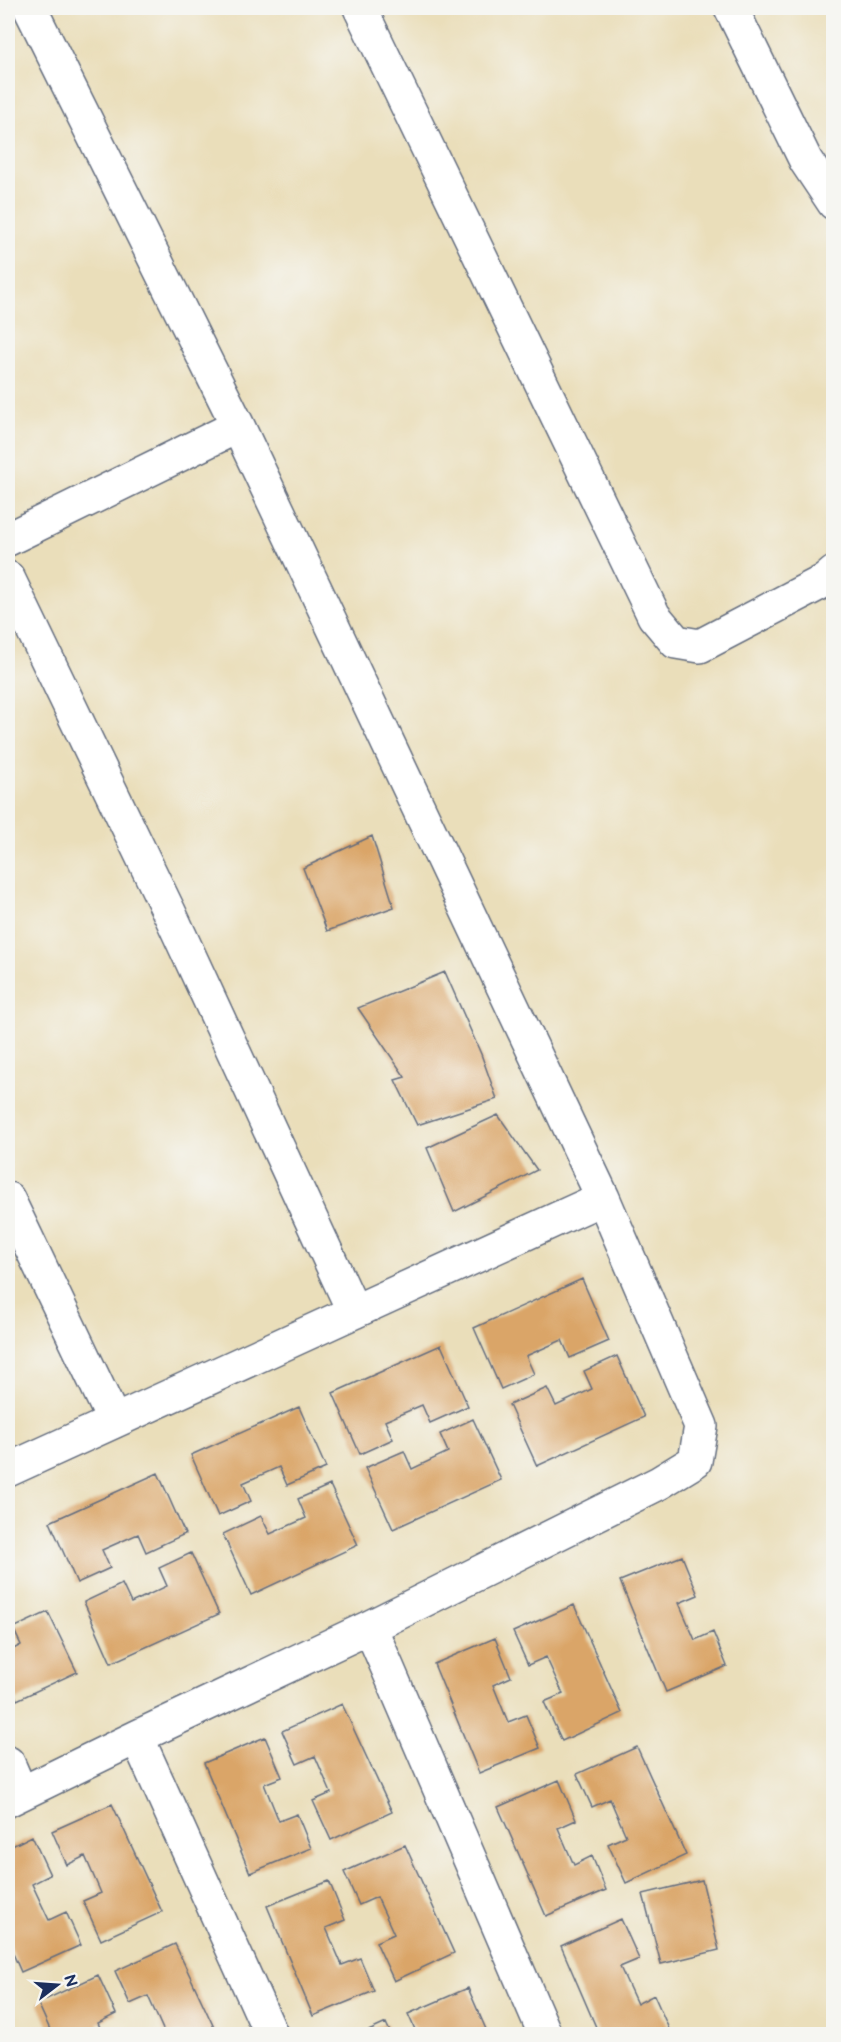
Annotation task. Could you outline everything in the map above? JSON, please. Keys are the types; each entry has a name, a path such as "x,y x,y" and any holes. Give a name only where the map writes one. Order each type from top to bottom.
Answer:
{"street":[{"path":"8,1763 14,1797 370,1627 659,1484 695,1461 701,1426 603,1198 238,426 30,8"},
{"path":"360,8 654,616 676,642 700,646 826,580 834,573"},
{"path":"731,8 806,161 834,203"},
{"path":"8,539 238,426"},
{"path":"8,578 165,904 354,1312"},
{"path":"8,1470 603,1198"},
{"path":"8,1199 114,1421"},
{"path":"370,1627 545,2034"},
{"path":"136,1737 271,2034"}],"building":[{"path":"372,836 394,907 327,931 303,868"},
{"path":"445,972 481,1054 497,1099 417,1125 395,1080 405,1077 358,1008"},
{"path":"498,1115 537,1170 454,1212 427,1148"},
{"path":"582,1279 609,1341 570,1358 562,1340 526,1356 534,1374 501,1389 474,1328"},
{"path":"441,1345 468,1406 430,1423 422,1405 385,1421 393,1439 360,1454 333,1393"},
{"path":"617,1356 644,1417 537,1466 509,1405 547,1388 556,1406 592,1389 584,1371"},
{"path":"299,1407 326,1468 287,1485 279,1467 243,1483 251,1501 218,1516 191,1455"},
{"path":"473,1419 501,1480 393,1529 365,1468 404,1451 412,1469 448,1452 440,1434"},
{"path":"158,1473 185,1534 146,1552 138,1534 102,1550 110,1568 77,1583 50,1522"},
{"path":"330,1485 358,1545 251,1595 223,1534 261,1516 270,1534 306,1518 298,1499"},
{"path":"191,1553 219,1614 111,1663 84,1602 122,1584 131,1603 167,1586 159,1568"},
{"path":"682,1556 698,1595 679,1603 695,1640 713,1632 727,1666 666,1692 620,1581"},
{"path":"574,1605 622,1713 562,1741 544,1702 563,1694 546,1657 528,1665 513,1632"},
{"path":"48,1612 77,1672 17,1700 8,1679 8,1652 21,1645 13,1628"},
{"path":"495,1638 511,1677 493,1685 508,1722 526,1715 540,1748 479,1773 434,1664"},
{"path":"342,1704 392,1812 331,1840 313,1801 331,1793 315,1756 297,1764 282,1731"},
{"path":"265,1737 282,1777 264,1784 279,1821 297,1814 311,1848 250,1873 204,1763"},
{"path":"637,1747 686,1855 626,1883 608,1844 626,1836 610,1799 592,1807 577,1774"},
{"path":"559,1780 576,1820 558,1828 574,1865 592,1856 606,1890 546,1916 498,1807"},
{"path":"112,1804 162,1912 101,1940 83,1901 101,1893 85,1856 67,1865 52,1831"},
{"path":"32,1836 50,1875 32,1884 49,1920 66,1912 81,1945 21,1972 8,1942 8,1848"},
{"path":"405,1845 454,1953 394,1981 376,1942 394,1934 377,1897 359,1905 344,1872"},
{"path":"702,1880 719,1950 661,1964 643,1894"},
{"path":"329,1881 345,1920 326,1928 342,1965 360,1958 374,1991 313,2016 267,1906"},
{"path":"621,1919 639,1959 620,1967 637,2004 654,1995 669,2029 657,2034 599,2034 561,1946"},
{"path":"175,1944 217,2034 165,2034 148,1996 130,2004 115,1971"},
{"path":"98,1975 116,2014 98,2023 103,2034 52,2034 38,2003"},
{"path":"468,1988 488,2034 417,2034 408,2014"},
{"path":"386,2023 391,2034 362,2034"}]}
